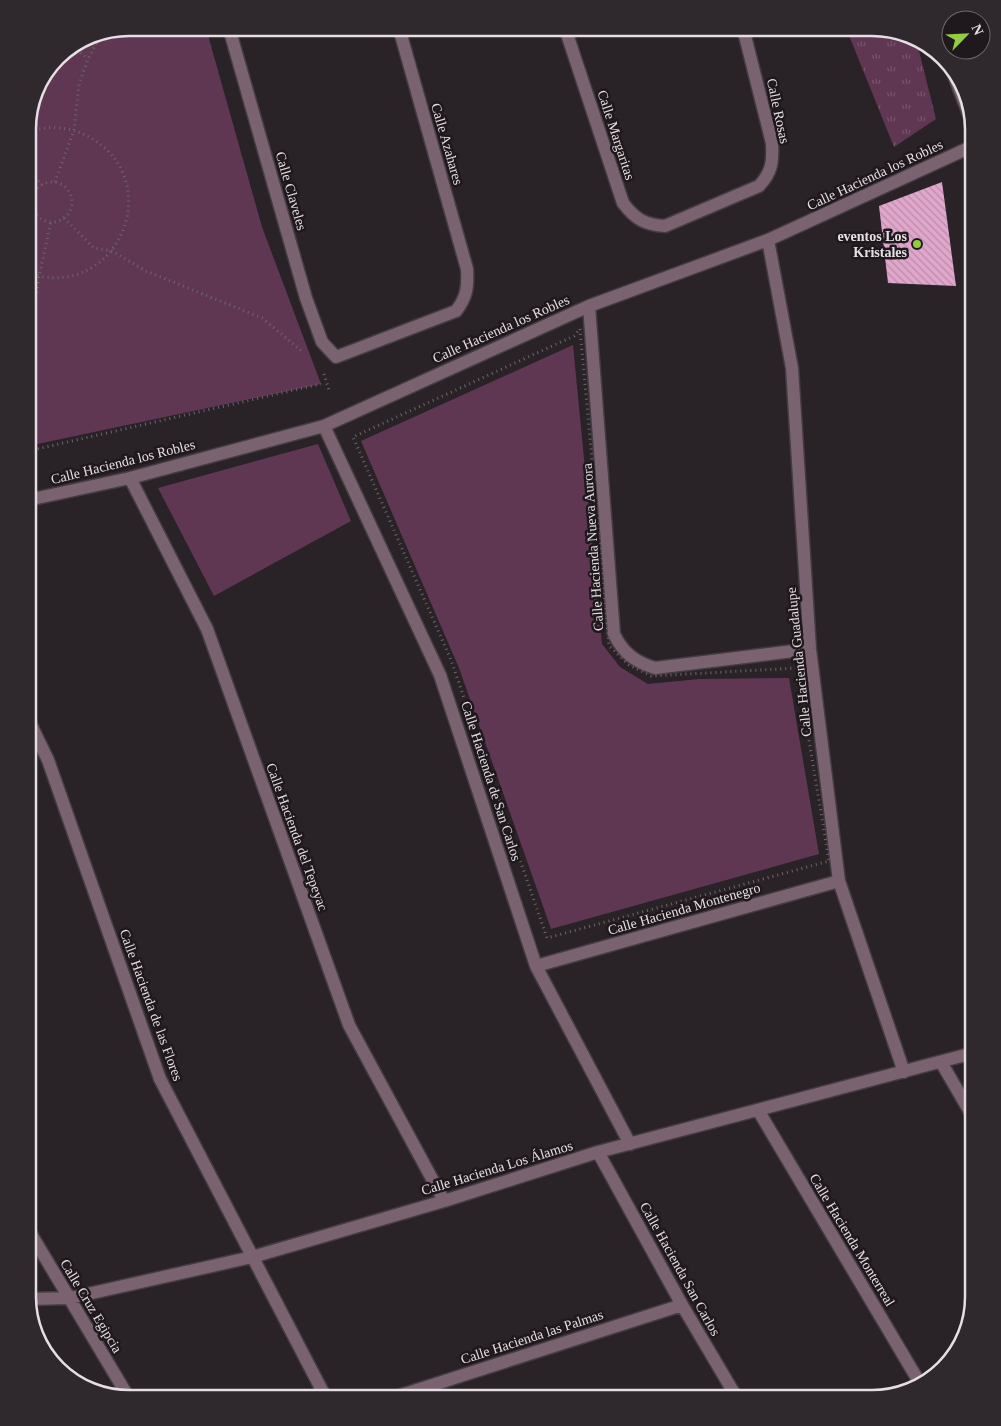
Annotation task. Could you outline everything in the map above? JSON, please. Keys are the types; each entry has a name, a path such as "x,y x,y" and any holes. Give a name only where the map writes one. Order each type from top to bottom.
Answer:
{"street":[{"name":"Calle Claveles","path":"231,36 306,298 322,342 336,357"},
{"name":"Calle Azahares","path":"336,357 456,311 465,300 468,286 466,269 402,36"},
{"name":"Calle Margaritas","path":"568,36 623,204 634,217 649,225 665,226"},
{"name":"Calle Rosas","path":"665,226 759,186 773,163 772,143 745,36"},
{"name":"Calle Hacienda los Robles","path":"36,498 130,478 324,426 589,306 768,240 965,150"},
{"name":"Calle Hacienda Guadalupe","path":"768,240 792,368 810,649 839,881 904,1072"},
{"name":"Calle Hacienda Nueva Aurora","path":"589,306 614,634 618,643 639,664 655,668 810,649"},
{"name":"Calle Hacienda de San Carlos","path":"324,426 440,675 536,966 630,1144"},
{"name":"Calle Hacienda del Tepeyac","path":"130,478 207,629 349,1025 444,1201"},
{"name":"Calle Hacienda de las Flores","path":"36,735 48,760 160,1079 322,1390"},
{"name":"Calle Hacienda Montenegro","path":"536,966 839,881"},
{"name":"Calle Hacienda Los Álamos","path":"36,1299 70,1298 252,1257 444,1201 598,1152 965,1055"},
{"path":"941,1062 965,1102"},
{"name":"Calle Hacienda Monterreal","path":"758,1110 917,1378"},
{"name":"Calle Hacienda San Carlos","path":"598,1152 682,1305 732,1390"},
{"name":"Calle Cruz Egipcia","path":"36,1242 124,1390"},
{"name":"Calle Hacienda las Palmas","path":"417,1390 682,1305"}],"path":[{"path":"55,182 74,130 79,84 88,59 97,42"},
{"path":"79,51 88,59"},
{"path":"36,130 52,127 74,130 94,139 111,154 123,173 129,193 128,214 123,233 112,251 97,265 79,274 59,278 36,276"},
{"path":"36,179 42,185"},
{"path":"36,192 42,185 55,182 67,188 72,200 72,207 64,218 51,222 40,217 36,211"},
{"path":"64,218 94,248 112,251 146,271 262,318 309,357"},
{"path":"36,303 39,277 51,222"},
{"path":"580,329 609,646 628,665 651,676 797,668 829,861 547,938 451,660 353,437 574,336 580,329"},
{"path":"36,449 322,384"}],"green space":[{"path":"123,36 208,36 262,227 321,384 36,444 36,123 39,105 46,88 63,63 73,55 94,43"},
{"path":"849,36 890,38 902,41 919,49 936,119 894,147"},
{"path":"573,345 602,644 620,667 648,684 699,679 789,678 819,854 551,929 459,668 361,441"},
{"path":"318,444 351,521 214,596 158,488"}],"building":[{"name":"eventos Los Kristales","path":"942,182 956,286 888,283 879,206"}],"place":[{"name":"eventos Los Kristales","path":"917,244"}]}
